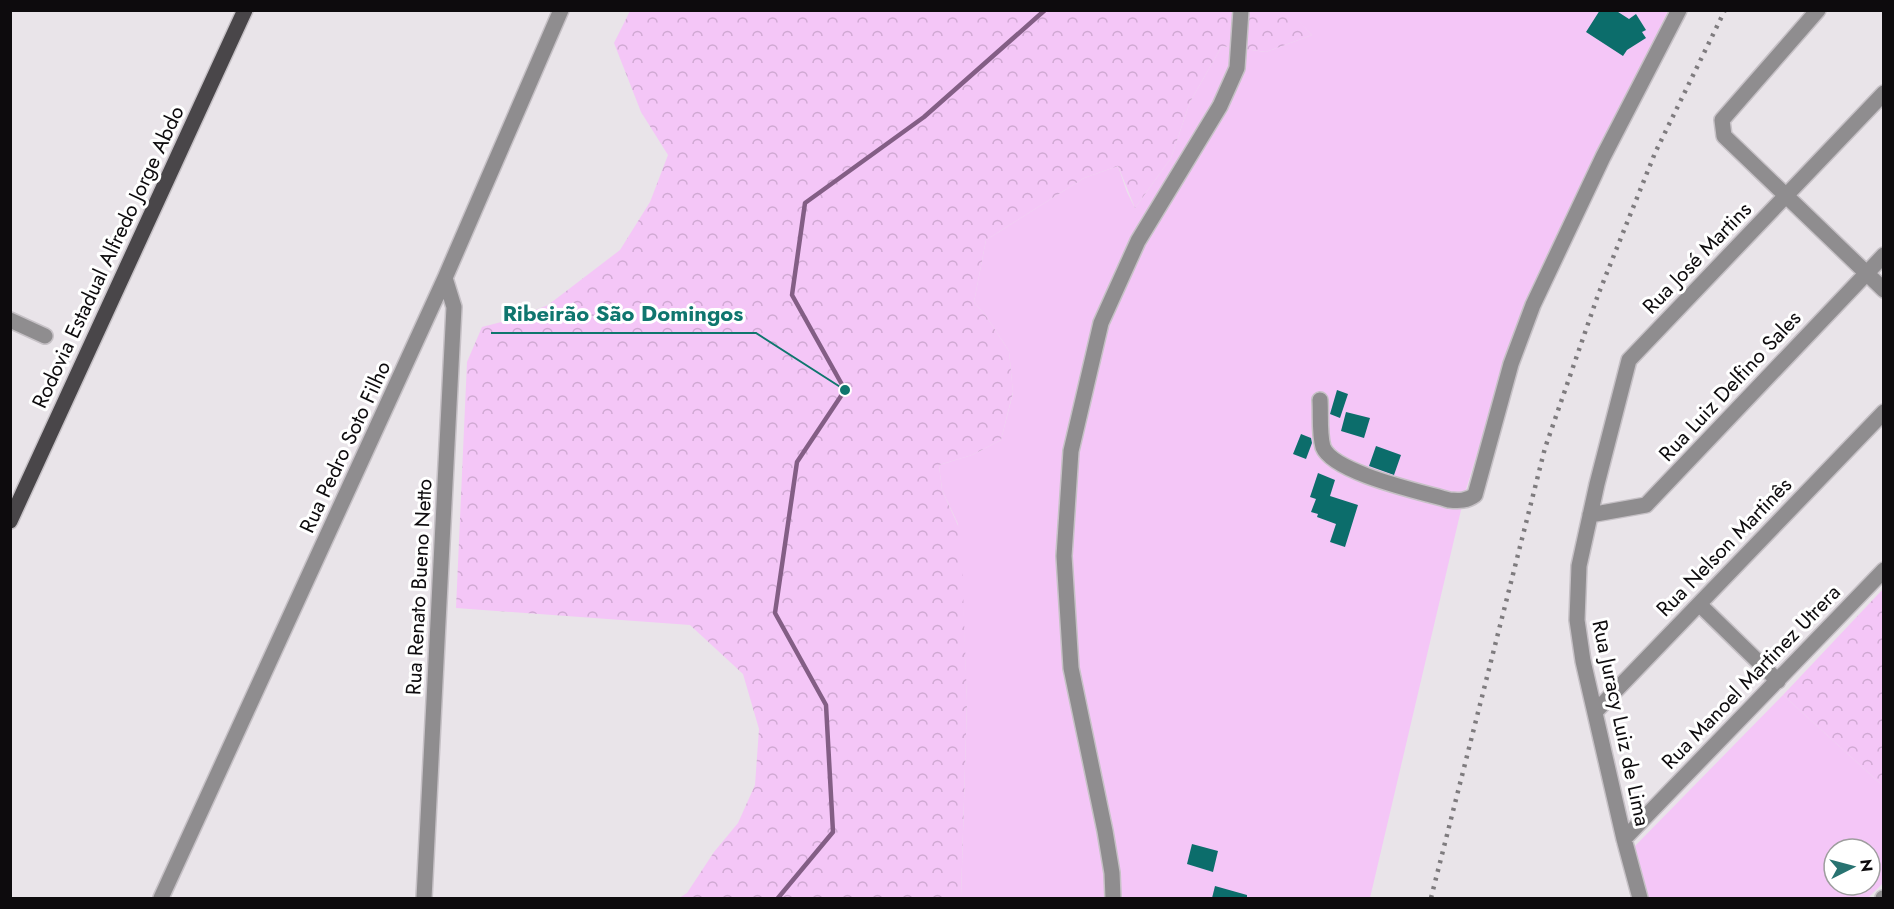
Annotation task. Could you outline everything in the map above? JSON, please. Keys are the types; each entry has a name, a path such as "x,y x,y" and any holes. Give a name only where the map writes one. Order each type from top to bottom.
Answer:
{"main road":[{"name":"Rodovia Estadual Alfredo Jorge Abdo","path":"10,521 244,10"}],"street":[{"name":"Rua Pedro Soto Filho","path":"161,898 445,278 561,10"},
{"path":"1113,898 1112,873 1105,831 1071,668 1064,556 1071,451 1101,323 1138,240 1220,106 1237,68 1241,10"},
{"path":"1320,400 1323,446 1327,454 1359,474 1449,500 1460,501 1475,495 1511,364 1533,305 1603,158 1679,10"},
{"path":"1818,10 1722,120 1724,136 1884,290"},
{"name":"Rua José Martins","path":"1597,484 1629,360 1884,93"},
{"name":"Rua Luiz Delfino Sales","path":"1590,515 1646,506 1884,255"},
{"name":"Rua Renato Bueno Netto","path":"424,898 454,307 445,278"},
{"path":"10,320 45,336"},
{"name":"Rua Nelson Martinês","path":"1595,712 1884,412"},
{"name":"Rua Juracy Luiz de Lima","path":"1597,484 1579,566 1577,620 1583,661 1640,898"},
{"name":"Rua Manoel Martinez Utrera","path":"1624,839 1884,570"},
{"path":"1699,604 1778,681"}],"green space":[{"path":"1289,10 1312,35 1266,52 1222,46 1190,102 1171,158 1135,208 1118,166 1084,178 986,240 974,302 1009,351 1013,392 1001,440 972,455 939,465 942,490 961,532 967,702 961,898 679,898 687,893 714,852 738,823 755,785 759,729 743,674 690,625 456,608 467,362 482,327 513,319 548,305 620,250 650,202 668,155 641,112 614,43 630,11"},
{"path":"1289,11 1668,11 1519,318 1465,493 1370,898 961,898 967,703 963,607 958,524 942,490 939,465 972,455 1001,440 1013,393 1009,351 974,302 986,240 1084,178 1118,166 1135,208 1171,158 1190,102 1222,46 1266,52 1312,35"},
{"path":"1883,589 1883,786 1783,695"},
{"path":"1783,695 1883,786 1882,884 1882,837 1822,837 1822,897 1868,898 1647,898 1634,847"}],"building":[{"path":"1600,10 1615,10 1629,19 1636,14 1646,30 1642,32 1646,38 1627,50 1623,56 1586,32"},
{"path":"1337,390 1348,394 1340,418 1330,414"},
{"path":"1346,412 1370,418 1364,438 1341,431"},
{"path":"1301,434 1311,438 1312,443 1306,459 1293,454"},
{"path":"1376,446 1401,455 1394,475 1369,466"},
{"path":"1318,473 1335,480 1330,496 1358,505 1345,547 1330,542 1336,524 1317,517 1318,514 1311,512 1316,499 1310,497"},
{"path":"1192,844 1218,851 1213,872 1187,864"},
{"path":"1215,886 1247,895 1247,898 1212,898"}],"waterway":[{"path":"778,898 833,832 826,705 775,613 797,462 845,390 792,295 805,203 924,117 1045,10"}],"railway":[{"path":"1431,898 1545,448 1598,295 1655,153 1725,10"}],"place":[{"name":"Ribeirão São Domingos","path":"845,390"}]}
